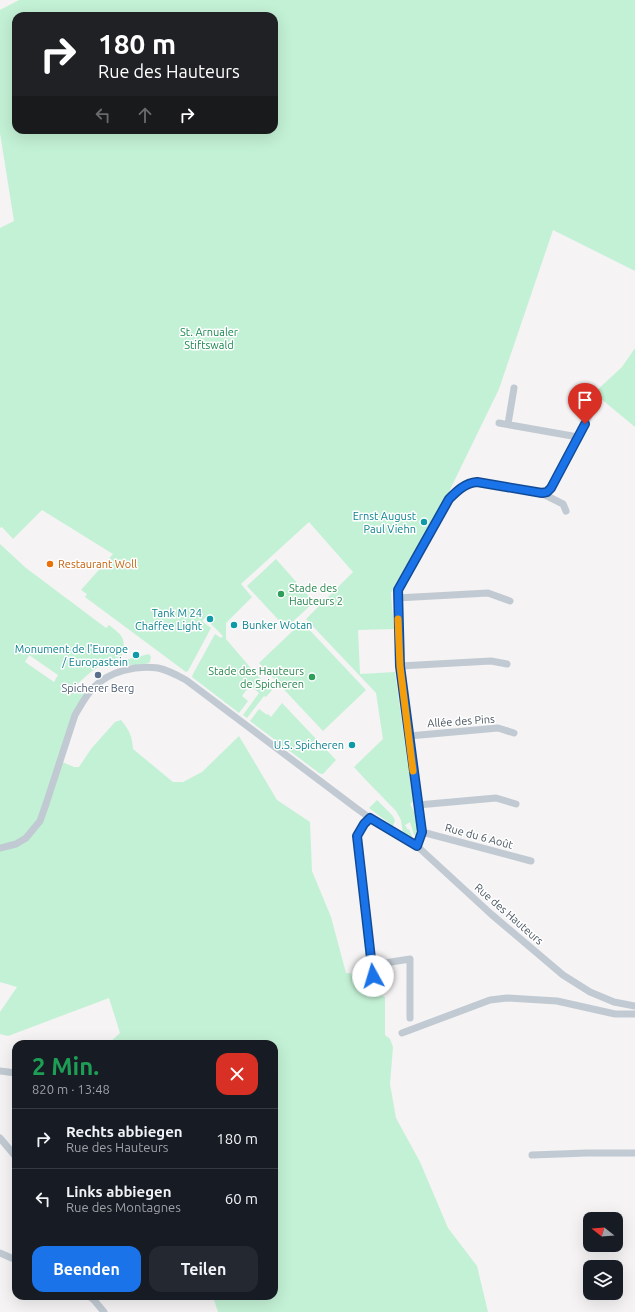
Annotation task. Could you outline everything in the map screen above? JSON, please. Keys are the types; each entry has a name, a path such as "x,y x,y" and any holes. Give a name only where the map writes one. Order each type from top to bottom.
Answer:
{"street":[{"path":"508,424 514,388"},
{"path":"542,493 547,492 551,488 578,437 591,412 591,399"},
{"path":"499,423 578,437"},
{"path":"417,846 422,832 400,666 397,598 398,590 402,581 449,499 462,487 471,482 542,493 563,504 566,511"},
{"path":"397,598 488,592 510,601"},
{"path":"400,666 491,661 507,664"},
{"name":"Rue des Hauteurs","path":"0,848 16,844 26,838 40,821 76,715 88,693 103,680 122,670 158,668 186,680 370,818 417,846 491,914 563,975 590,992 614,1002 635,1006"},
{"name":"Allée des Pins","path":"409,736 498,728 514,733"},
{"path":"418,805 491,798 516,804"},
{"path":"370,818 364,824 357,836 374,986"},
{"name":"Rue du 6 Août","path":"422,832 531,860"},
{"path":"372,965 410,959 410,1018"},
{"path":"402,1033 490,1000 507,998 557,1001 615,1014 635,1014"},
{"path":"0,1071 12,1072"},
{"path":"0,1138 12,1152"},
{"path":"532,1155 587,1153 635,1154"},
{"path":"0,1253 12,1258"},
{"path":"94,1300 104,1312"}],"green space":[{"name":"St. Arnualer Stiftswald","path":"19,0 635,0 635,271 553,230 499,389 443,504 391,593 394,629 358,630 360,674 395,672 413,802 410,804 416,815 418,836 414,835 410,822 405,825 408,830 409,829 413,838 403,833 401,820 396,811 354,767 383,739 376,693 306,619 353,572 309,522 241,584 252,597 226,623 226,639 255,673 272,690 266,697 264,696 247,718 243,715 259,693 250,685 242,696 248,701 239,713 192,677 215,634 221,638 223,636 205,618 202,621 211,628 188,671 186,672 85,597 87,594 81,590 113,554 42,510 13,539 2,527 0,528 0,228 14,221 0,133 0,10"},
{"path":"635,348 635,427 594,393 622,367"},
{"path":"0,544 26,568 106,628 109,625 118,632 124,642 121,657 101,665 74,687 89,693 81,704 60,761 74,767 79,767 91,749 115,722 121,720 130,733 133,749 173,782 183,782 202,772 239,736 277,800 310,822 312,871 331,917 346,973 360,974 364,986 385,997 385,1035 390,1039 393,1047 390,1084 396,1118 420,1162 448,1228 477,1266 488,1312 218,1312 214,1300 278,1300 278,1040 112,1040 120,1033 109,998 8,1036 0,1034 0,1012 17,987 0,982","holes":["29,655 58,675 54,682 25,662"]},
{"name":"Stade des Hauteurs 2","path":"276,559 314,602 286,628 247,586"},
{"name":"Stade des Hauteurs de Spicheren","path":"302,622 366,690 323,731 259,663"},
{"path":"149,654 151,657 150,662 141,665 125,663 125,660"},
{"path":"282,703 336,760 323,774 319,773 250,721 259,709 271,717"},
{"path":"377,800 392,815 395,820 393,826 369,808"}],"slow traffic":[{"path":"398,619 400,666 413,771"}],"place":[{"name":"Ernst August Paul Viehn","path":"424,522"},
{"name":"Restaurant Woll","path":"50,564"},
{"name":"Stade des Hauteurs 2","path":"281,594"},
{"name":"Tank M 24 Chaffee Light","path":"210,619"},
{"name":"Bunker Wotan","path":"234,625"},
{"name":"Monument de l'Europe / Europastein","path":"136,655"},
{"name":"Spicherer Berg","path":"98,675"},
{"name":"Stade des Hauteurs de Spicheren","path":"312,677"},
{"name":"U.S. Spicheren","path":"352,745"}],"route":[{"path":"373,976 357,836 364,824 370,818 417,846 422,832 400,666 397,598 398,590 449,499 462,487 471,482 477,482 542,493 547,492 551,488 585,424"}]}
